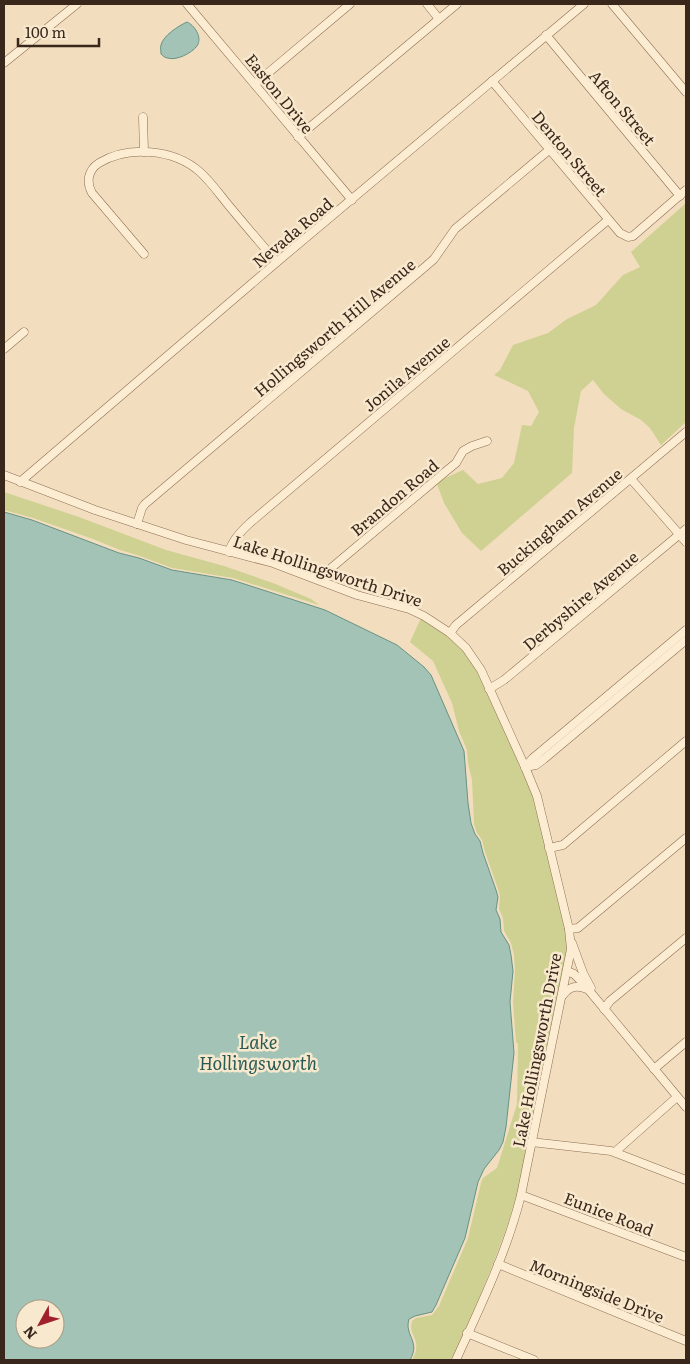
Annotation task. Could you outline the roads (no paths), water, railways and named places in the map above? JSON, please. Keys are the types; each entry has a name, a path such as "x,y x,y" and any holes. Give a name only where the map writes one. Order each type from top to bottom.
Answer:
{"street":[{"path":"4,63 77,4"},
{"name":"Easton Drive","path":"189,4 352,200"},
{"path":"255,84 350,4"},
{"path":"427,4 439,18"},
{"path":"298,137 456,4"},
{"name":"Nevada Road","path":"20,482 277,262 584,4"},
{"path":"612,4 686,92"},
{"name":"Afton Street","path":"546,35 683,193"},
{"name":"Denton Street","path":"492,81 620,234 633,236 683,193"},
{"path":"144,117 144,152"},
{"name":"Hollingsworth Hill Avenue","path":"137,524 145,504 434,259 455,229 549,150"},
{"path":"144,254 92,193 88,180 90,173 100,162 133,152 159,153 175,158 199,171 277,262"},
{"name":"Jonila Avenue","path":"229,552 230,546 251,522 608,220"},
{"path":"4,349 24,332"},
{"name":"Buckingham Avenue","path":"450,633 456,625 686,432"},
{"name":"Brandon Road","path":"323,581 330,570 456,463 463,451 487,441"},
{"name":"Lake Hollingsworth Drive","path":"4,475 75,503 137,524 186,540 273,563 358,595 424,616 458,640 481,670 525,767 536,796 569,930 571,949 521,1195 509,1237 456,1360"},
{"path":"631,479 683,532 686,542"},
{"name":"Derbyshire Avenue","path":"489,689 504,680 683,532"},
{"path":"525,767 536,765 686,630"},
{"path":"628,683 686,640"},
{"path":"549,848 563,845 686,741"},
{"path":"594,997 577,957 569,930 578,928 686,838"},
{"path":"604,1009 610,1001 686,938"},
{"path":"567,971 574,974 686,1107"},
{"path":"562,997 571,988 581,986 588,990"},
{"path":"654,1070 686,1042"},
{"path":"615,1152 677,1097"},
{"path":"531,1142 615,1152 686,1180"},
{"name":"Eunice Road","path":"521,1195 686,1257"},
{"name":"Morningside Drive","path":"498,1264 686,1341"},
{"path":"467,1333 534,1360"}],"water":[{"path":"187,22 197,32 199,43 184,56 171,59 164,57 161,54 162,42 171,32"},
{"name":"Lake Hollingsworth","path":"4,512 32,520 119,553 172,570 232,580 325,610 397,645 431,675 464,751 471,823 480,841 496,890 498,897 496,910 500,919 501,932 509,945 513,971 510,1002 514,1053 503,1142 484,1169 478,1182 465,1238 436,1305 432,1312 409,1319 408,1325 414,1348 410,1360 4,1360"}]}
